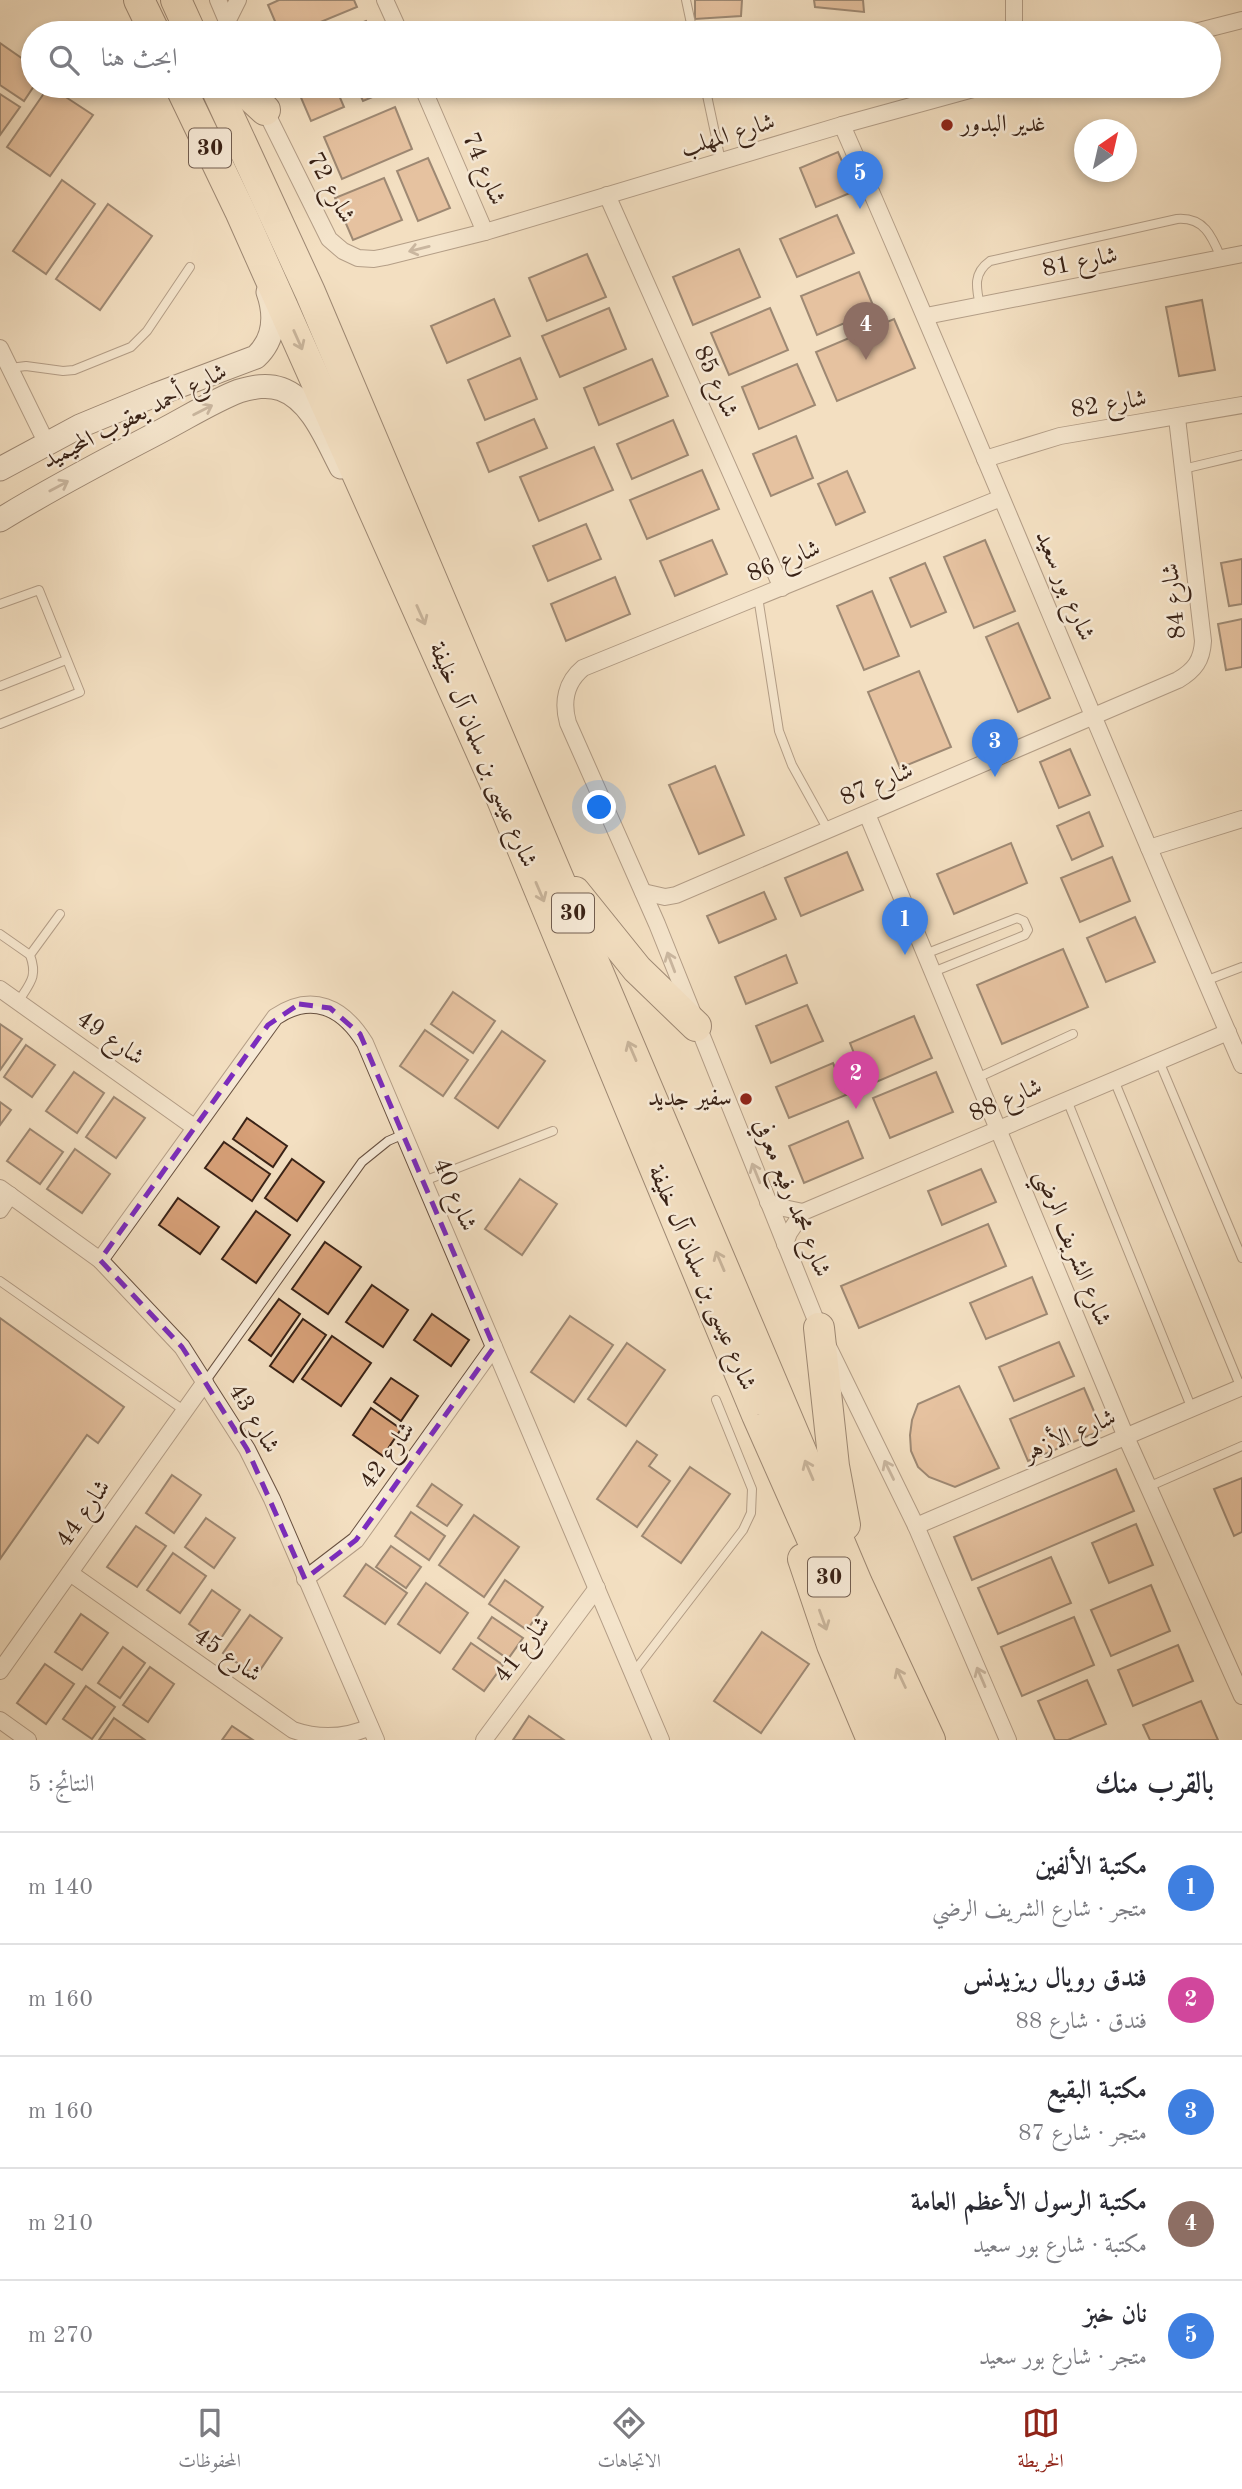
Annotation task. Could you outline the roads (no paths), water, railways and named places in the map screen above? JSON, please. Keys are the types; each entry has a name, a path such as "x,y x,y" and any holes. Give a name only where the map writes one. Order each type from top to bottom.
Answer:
{"highway":[{"path":"139,0 149,21"},
{"name":"شارع عيسى بن سلمان آل خليفة","path":"186,98 240,211 501,798 757,1415 901,1740"},
{"name":"شارع عيسى بن سلمان آل خليفة","path":"221,98 310,292 857,1583 930,1740"},
{"path":"552,863 637,969 696,1026"},
{"path":"819,1328 834,1466 857,1583"},
{"path":"757,1415 815,1598 872,1740"}],"street":[{"path":"218,0 227,21"},
{"path":"232,21 238,0"},
{"path":"385,0 395,21"},
{"path":"1014,0 1014,21"},
{"path":"1221,25 1242,20"},
{"name":"شارع 72","path":"260,98 322,228 336,246 351,256 374,260 485,232"},
{"name":"شارع 74","path":"427,98 485,232"},
{"name":"شارع المهلب","path":"485,232 940,98"},
{"name":"شارع بور سعيد","path":"842,125 926,316 1242,1065"},
{"name":"شارع 85","path":"607,195 782,587"},
{"name":"شارع أحمد يعقوب المحيميد","path":"0,469 128,406 249,360 265,347 272,333 272,307 240,211"},
{"name":"شارع 81","path":"926,316 1242,254"},
{"path":"0,348 47,444"},
{"name":"شارع أحمد يعقوب المحيميد","path":"0,520 142,441 240,391 264,386 284,390 296,397 314,418 405,580"},
{"name":"شارع 82","path":"985,459 1060,436 1242,405"},
{"path":"128,406 139,409 146,417 148,428 142,441"},
{"name":"شارع 84","path":"1096,717 1178,680 1191,672 1200,660 1203,641 1177,418"},
{"name":"شارع 86","path":"583,668 1001,499"},
{"name":"شارع محمد رفيع معرفي","path":"583,668 568,691 565,701 566,714 643,892 819,1328 916,1525 1008,1740"},
{"name":"شارع 87","path":"643,892 665,897 676,895 1096,717"},
{"name":"شارع الشريف الرضي","path":"867,814 1126,1437 1242,1696"},
{"path":"1149,848 1242,819"},
{"path":"656,924 676,895"},
{"name":"شارع 49","path":"0,989 194,1127"},
{"name":"شارع 40","path":"100,1260 268,1025 282,1012 306,1003 323,1005 346,1019 360,1034 661,1740"},
{"name":"شارع 88","path":"803,1212 1228,1032"},
{"path":"0,1210 5,1191"},
{"name":"شارع 43","path":"5,1191 100,1260 182,1348 247,1449 272,1499 373,1734"},
{"path":"768,1202 803,1212 785,1244"},
{"name":"شارع 42","path":"305,1578 356,1540 494,1348"},
{"name":"شارع 44","path":"0,1671 205,1382"},
{"name":"شارع الأزهر","path":"916,1525 1242,1387"},
{"name":"شارع 45","path":"70,1573 293,1730 329,1737 373,1734"},
{"name":"شارع 41","path":"484,1740 597,1588"},
{"path":"0,1720 28,1740"}],"lane":[{"path":"686,0 690,21"},
{"path":"708,98 721,162"},
{"path":"980,306 976,281 981,269 990,261 1177,219 1191,220 1204,226 1221,258"},
{"path":"10,368 26,366 74,370 131,347 146,331 190,267"},
{"path":"1183,469 1242,455"},
{"path":"0,604 39,590 80,692 0,724"},
{"path":"758,597 779,731 792,765 828,830"},
{"path":"0,686 66,660"},
{"path":"30,955 60,914"},
{"path":"925,954 1017,918 1024,921 1028,930 1025,935 933,972"},
{"path":"0,934 30,955 34,967 34,978 18,1002"},
{"path":"1205,981 1242,967"},
{"path":"977,1078 1073,1034"},
{"path":"1159,1061 1242,1258"},
{"path":"1114,1080 1242,1387"},
{"path":"1067,1100 1192,1409"},
{"path":"424,1181 553,1131"},
{"path":"205,1382 362,1162 388,1141 404,1135"},
{"path":"0,1281 185,1410"},
{"path":"633,1673 743,1530 751,1513 751,1489 716,1400"},
{"path":"1149,1487 1242,1446"}],"place":[{"name":"غدير البدور","path":"947,125"},
{"name":"نان خبز","path":"860,209"},
{"name":"مكتبة الرسول الأعظم العامة","path":"866,360"},
{"name":"مكتبة البقيع","path":"995,777"},
{"name":"مكتبة الألفين","path":"905,955"},
{"name":"سفير جديد","path":"746,1099"},
{"name":"فندق رويال ريزيدنس","path":"856,1109"}]}
